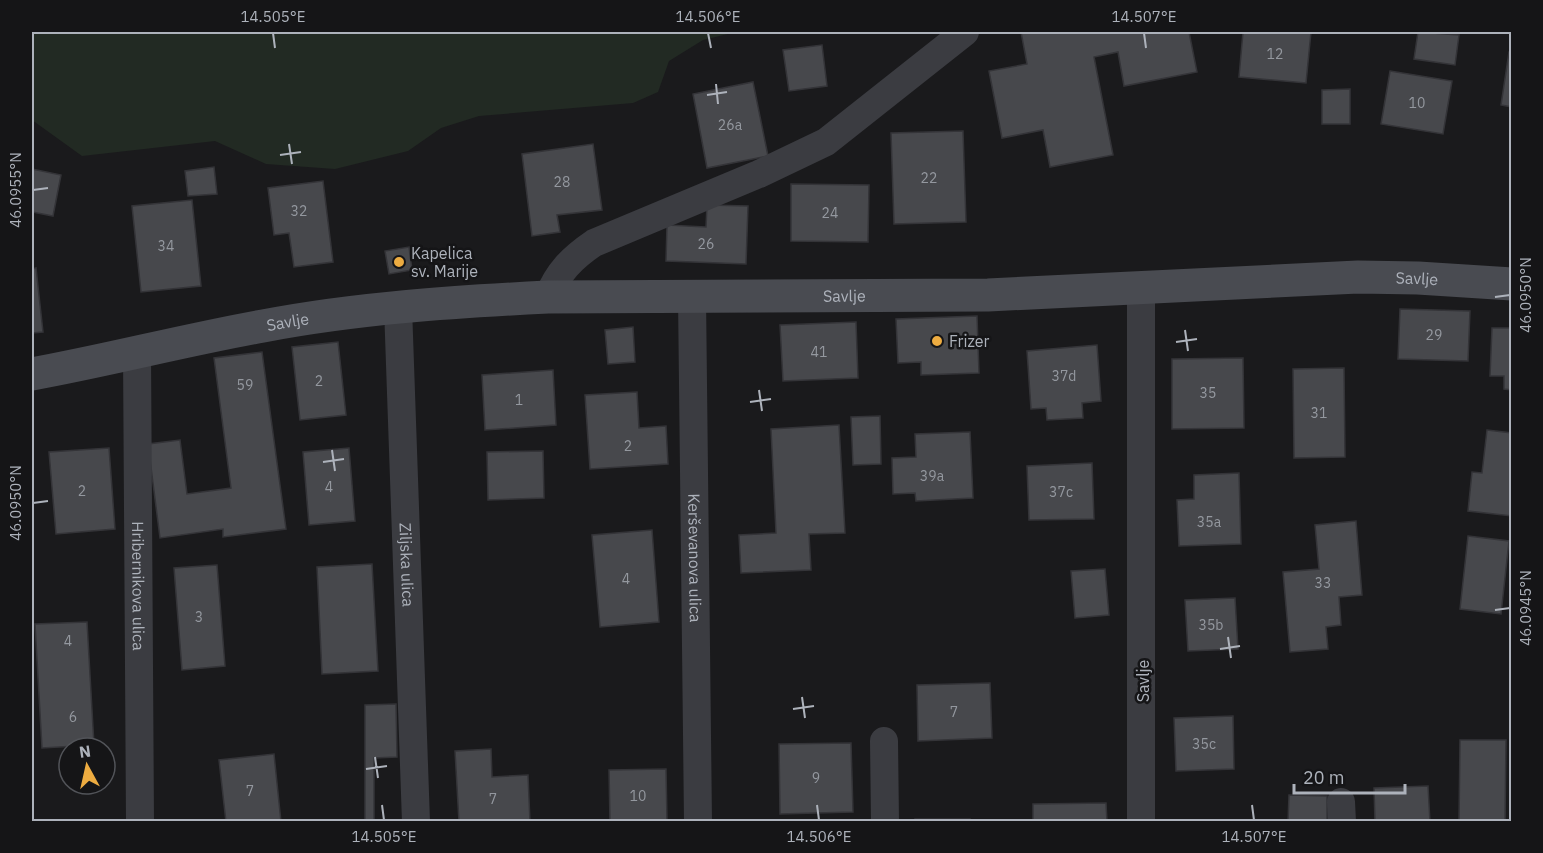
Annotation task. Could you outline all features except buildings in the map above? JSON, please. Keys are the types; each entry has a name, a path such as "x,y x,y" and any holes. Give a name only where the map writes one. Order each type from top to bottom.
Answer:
{"street":[{"path":"548,297 557,275 575,256 594,243 759,174 826,142 965,32"},
{"name":"Savlje","path":"32,374 265,325 398,307 548,297 988,295 1358,277 1512,284"},
{"name":"Savlje","path":"1141,289 1141,822"},
{"name":"Kerševanova ulica","path":"692,296 698,822"},
{"name":"Ziljska ulica","path":"398,307 416,822"},
{"name":"Hribernikova ulica","path":"137,352 140,822"},
{"path":"884,741 885,822"}],"shaded area":[{"path":"32,32 736,32 703,40 669,61 658,92 633,103 479,116 441,128 408,151 335,169 266,164 215,141 82,156 32,120"}],"place":[{"name":"Kapelica sv. Marije","path":"399,262"},
{"name":"Frizer","path":"937,341"}]}
